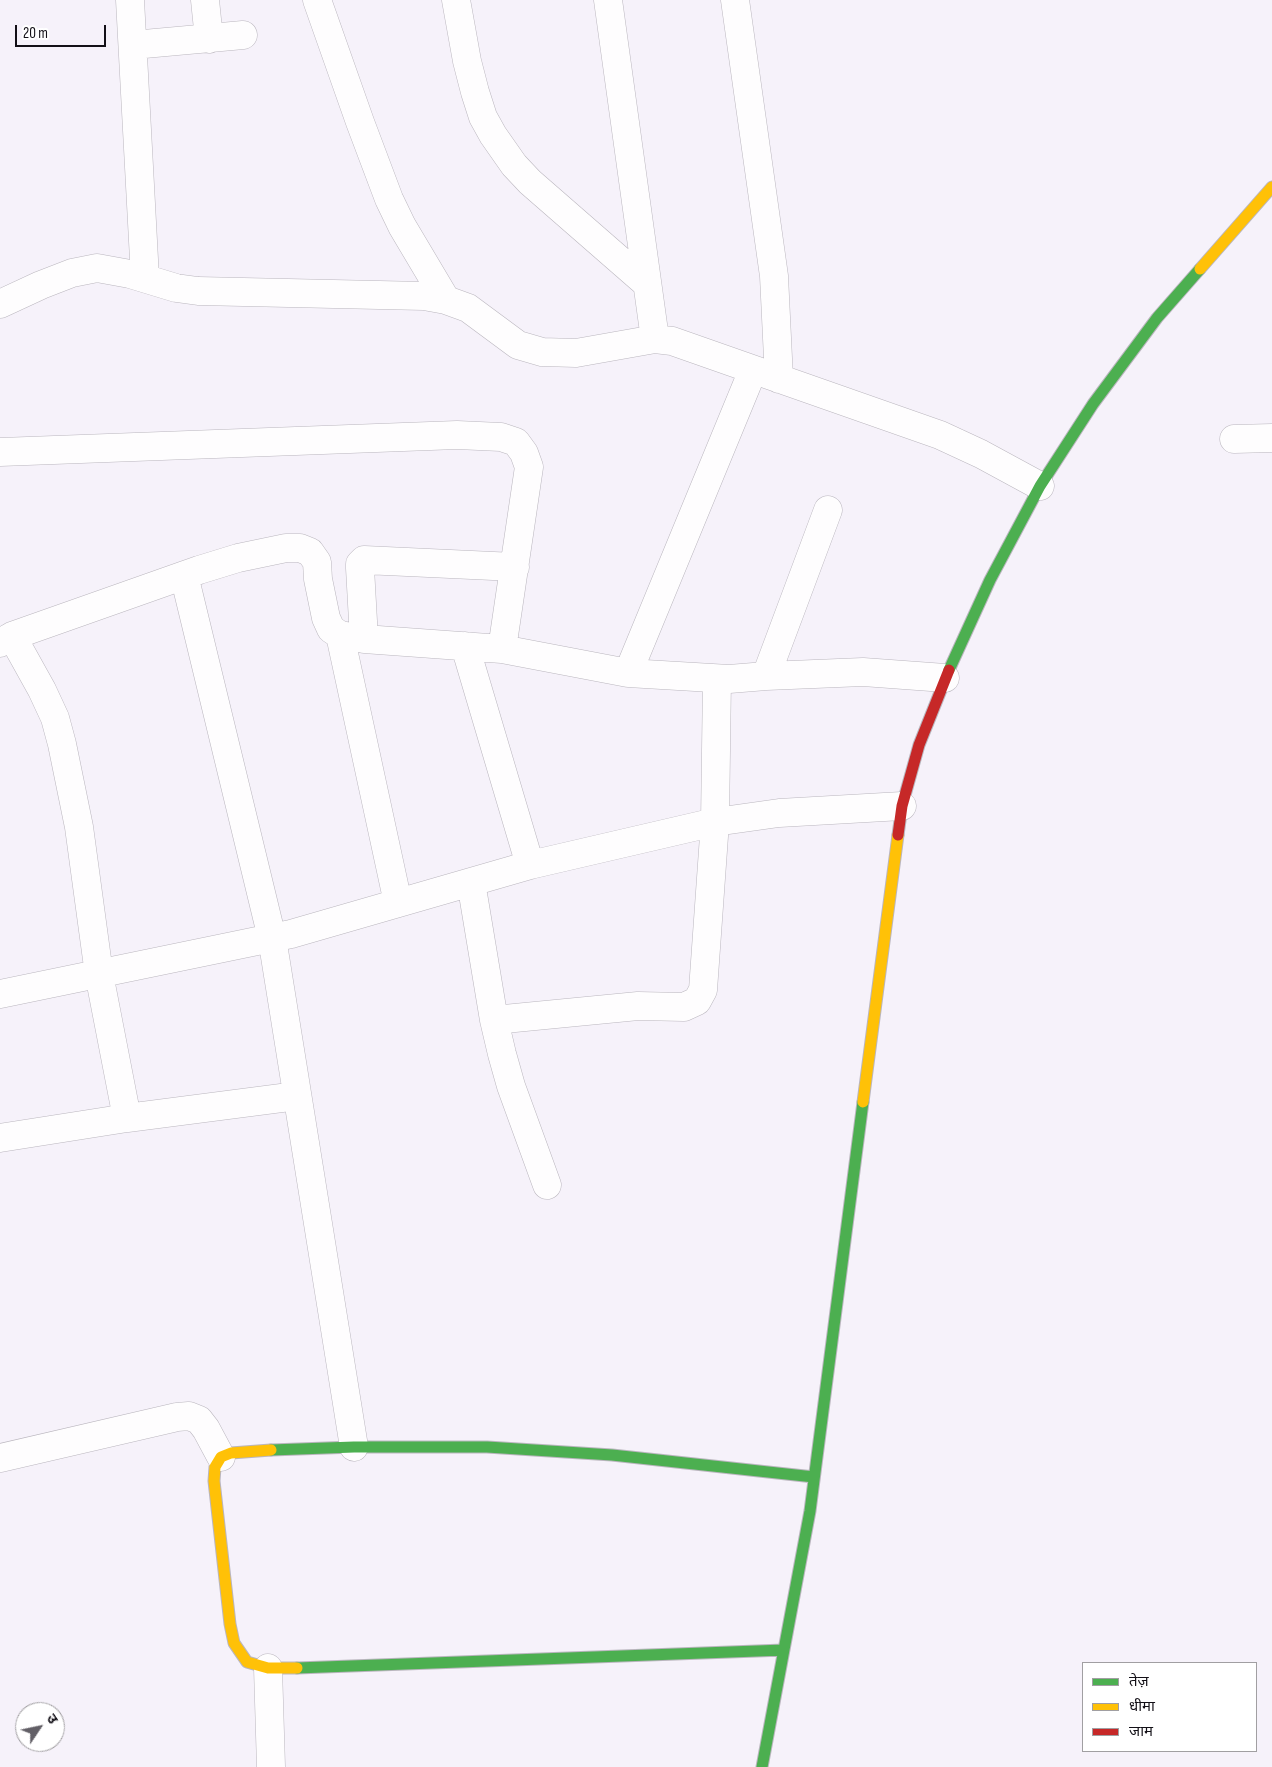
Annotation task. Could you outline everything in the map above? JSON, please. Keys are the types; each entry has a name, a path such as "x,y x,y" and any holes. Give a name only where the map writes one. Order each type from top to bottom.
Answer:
{"main road":[{"path":"762,1767 810,1511 902,806 919,745 945,678 990,580 1040,486 1093,404 1157,318 1272,187"},
{"path":"784,1650 268,1668 247,1662 234,1643 230,1624 214,1481 215,1467 221,1457 231,1453 250,1451 354,1447 487,1447 612,1455 814,1477"}],"street":[{"path":"130,0 145,278"},
{"path":"205,0 209,39"},
{"path":"317,0 389,199 416,252 446,300"},
{"path":"456,0 467,61 475,92 483,117 493,135 514,165 530,182 647,284"},
{"path":"608,0 655,339"},
{"path":"735,0 774,276 779,379"},
{"path":"133,46 243,34"},
{"path":"0,304 72,273 97,268 130,274 176,288 198,291 424,296 446,300 468,308 518,344 542,352 576,353 655,339 672,341 940,435 981,454 1040,486"},
{"path":"628,673 753,370"},
{"path":"0,452 457,435 501,437 516,442 524,453 529,467 502,649"},
{"path":"1234,439 1272,438"},
{"path":"766,676 828,510"},
{"path":"127,1118 99,974 79,827 62,744 55,718 42,690 6,639 184,575 238,558 286,548 300,548 310,552 317,562 318,579 326,618 331,629 352,637 502,649 628,673 729,680 766,676 863,672 945,678"},
{"path":"398,903 352,637 360,564 364,560 515,567"},
{"path":"184,575 272,938 354,1447"},
{"path":"465,646 530,865"},
{"path":"494,1020 638,1006 660,1008 684,1007 697,1001 703,990 715,822 716,679"},
{"path":"0,994 291,934 530,865 715,822 779,813 902,806"},
{"path":"471,882 494,1020 511,1086 547,1185"},
{"path":"0,1138 127,1118 297,1096"},
{"path":"0,1458 177,1417 189,1416 199,1420 221,1457"},
{"path":"268,1668 271,1767"}],"traffic: fast":[{"path":"949,670 990,580 1040,486 1093,404 1157,318 1200,269"},
{"path":"762,1767 810,1511 863,1102"},
{"path":"271,1450 354,1447 487,1447 612,1455 814,1477"},
{"path":"297,1668 784,1650"}],"traffic: slow":[{"path":"1200,269 1272,187"},
{"path":"863,1102 898,835"},
{"path":"271,1450 231,1453 221,1457 215,1467 214,1481 230,1624 234,1643 247,1662 268,1668 297,1668"}],"traffic: jam":[{"path":"898,835 902,806 919,745 949,670"}]}
